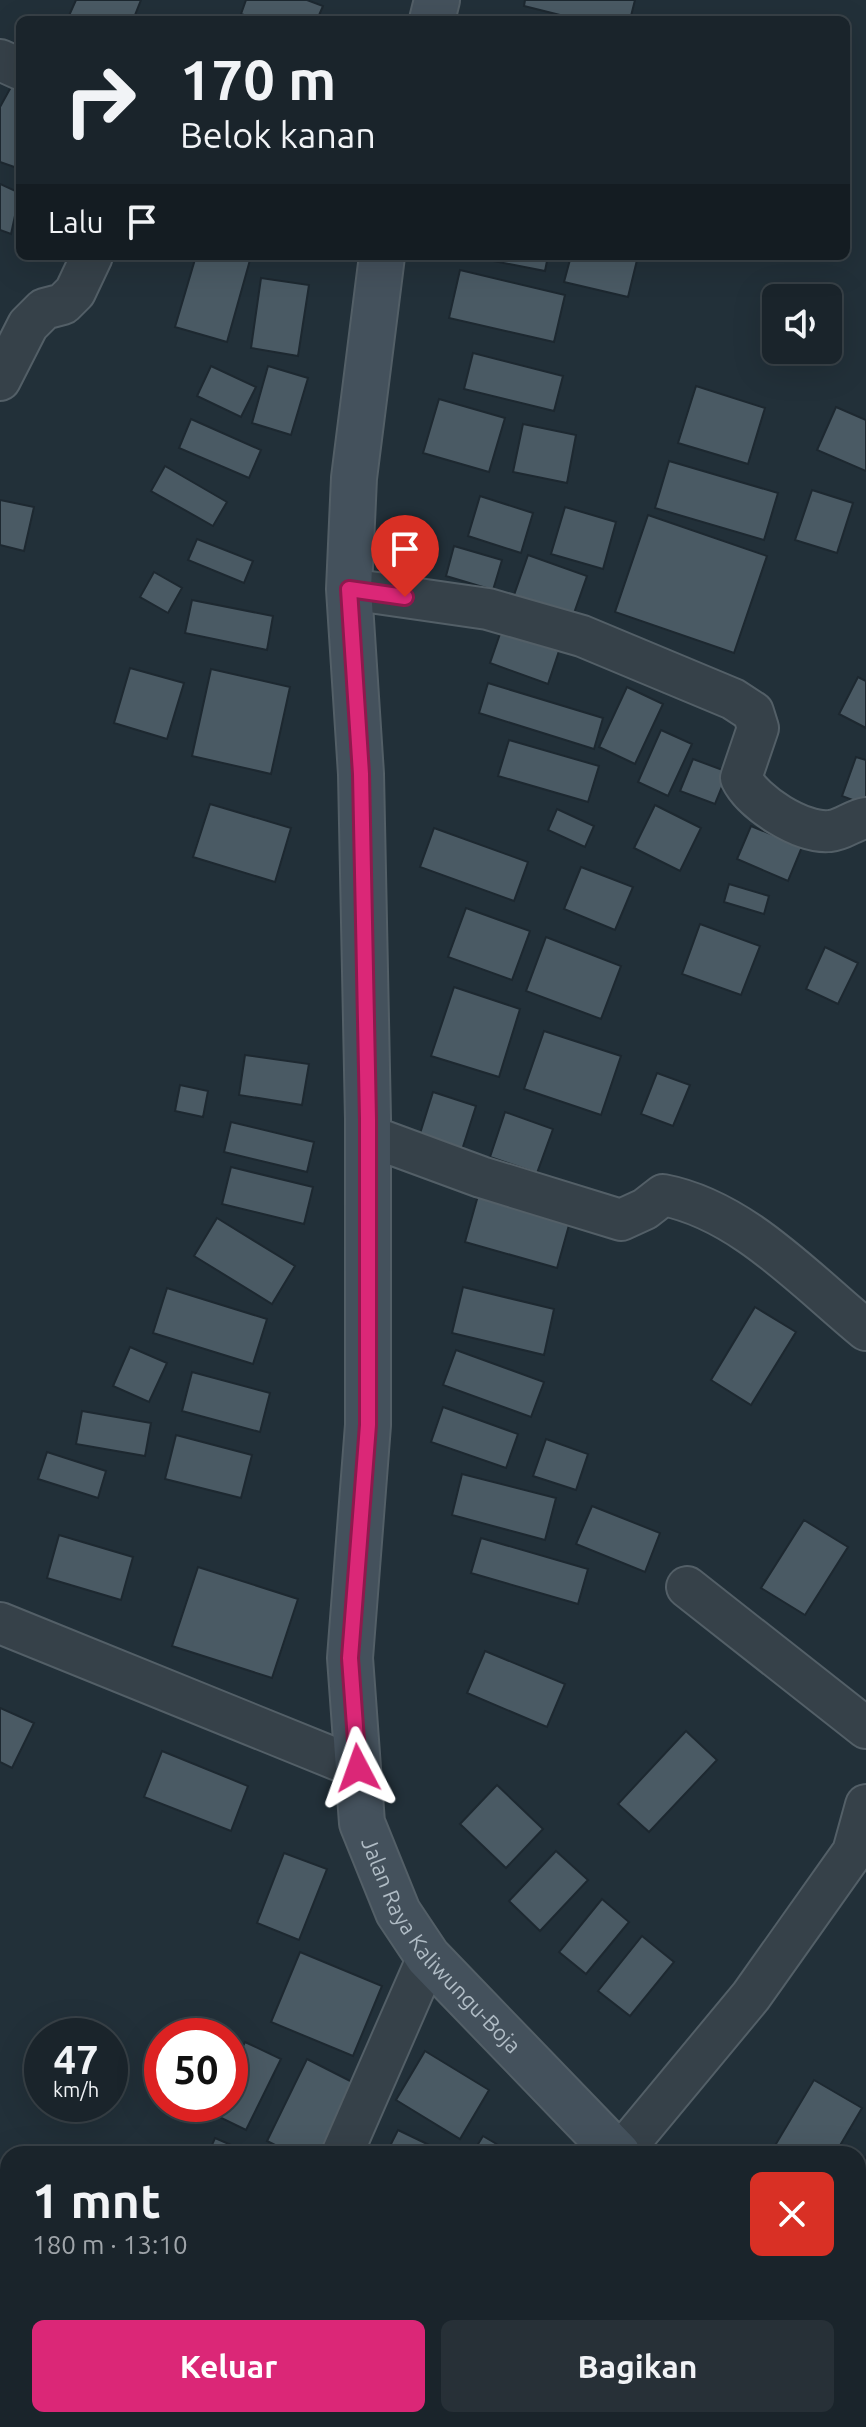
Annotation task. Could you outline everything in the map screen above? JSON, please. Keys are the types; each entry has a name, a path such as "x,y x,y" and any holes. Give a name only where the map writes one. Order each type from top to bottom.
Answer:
{"main road":[{"name":"Jalan Raya Kaliwungu-Boja","path":"381,260 354,478 349,589 361,774 367,1135 368,1425 350,1658 362,1823 375,1862 398,1912 428,1957 611,2146"}],"street":[{"path":"0,380 28,325 44,309 63,304 75,292 90,260"},
{"path":"349,589 488,609 630,652 733,699 753,712 758,728 741,778 759,804 818,831 835,831 853,820 866,818"},
{"path":"367,1135 481,1177 621,1220 645,1209 663,1195 679,1198 736,1223 866,1330"},
{"path":"687,1587 866,1728"},
{"path":"0,1623 358,1768"},
{"path":"626,2146 751,1996 853,1852 866,1805"},
{"path":"345,2146 428,1957"}],"building":[{"path":"76,0 141,0 135,16 69,16"},
{"path":"246,0 307,0 323,6 319,16 241,14"},
{"path":"525,0 635,0 631,16 564,16 524,6"},
{"path":"11,87 16,89 16,168 0,162 0,107"},
{"path":"0,184 16,191 16,211 11,234 0,230"},
{"path":"195,260 250,260 227,342 175,327"},
{"path":"489,260 547,260 545,271"},
{"path":"570,260 637,260 628,297 564,282"},
{"path":"460,270 565,295 554,342 449,318"},
{"path":"261,278 309,285 298,356 251,348"},
{"path":"473,353 563,376 554,411 464,389"},
{"path":"211,366 256,387 241,417 197,396"},
{"path":"268,366 308,378 291,435 252,423"},
{"path":"696,386 765,408 748,464 678,443"},
{"path":"439,399 505,418 489,472 423,453"},
{"path":"836,407 866,420 866,471 817,450"},
{"path":"191,419 261,450 249,478 179,448"},
{"path":"523,424 576,435 567,483 513,472"},
{"path":"669,461 778,493 764,540 655,508"},
{"path":"165,466 227,502 213,526 151,491"},
{"path":"812,490 853,503 837,553 795,540"},
{"path":"480,496 533,513 521,553 468,536"},
{"path":"0,500 34,507 24,551 0,545"},
{"path":"565,507 616,522 603,569 551,554"},
{"path":"648,515 767,556 734,653 615,612"},
{"path":"197,539 253,561 244,583 188,560"},
{"path":"454,546 502,560 493,590 446,576"},
{"path":"528,555 587,576 573,616 514,595"},
{"path":"154,572 182,588 168,613 140,597"},
{"path":"192,600 273,616 267,650 185,633"},
{"path":"501,631 559,651 548,684 490,663"},
{"path":"130,668 184,683 167,739 114,723"},
{"path":"211,669 290,687 271,774 192,756"},
{"path":"858,677 866,681 866,728 839,714"},
{"path":"488,683 603,718 594,749 479,713"},
{"path":"627,687 663,704 635,764 599,747"},
{"path":"661,730 692,744 668,796 638,782"},
{"path":"509,740 599,766 588,802 498,776"},
{"path":"856,757 866,760 866,805 842,796"},
{"path":"693,759 728,772 715,804 680,791"},
{"path":"210,804 291,828 275,882 193,857"},
{"path":"655,805 701,828 680,871 634,848"},
{"path":"557,809 594,826 585,847 548,830"},
{"path":"751,826 802,847 788,881 737,859"},
{"path":"434,828 528,862 514,901 420,867"},
{"path":"581,867 633,887 615,930 564,909"},
{"path":"729,884 769,896 764,914 724,902"},
{"path":"466,908 530,931 512,980 448,957"},
{"path":"700,924 760,946 741,995 682,974"},
{"path":"546,937 621,966 601,1019 526,991"},
{"path":"825,947 858,963 838,1004 806,989"},
{"path":"454,987 520,1009 499,1077 431,1056"},
{"path":"544,1031 621,1056 601,1115 524,1089"},
{"path":"245,1055 309,1064 302,1105 239,1095"},
{"path":"657,1073 690,1085 673,1126 641,1114"},
{"path":"180,1085 208,1091 203,1117 175,1111"},
{"path":"433,1092 476,1106 461,1153 418,1140"},
{"path":"505,1112 553,1129 537,1173 490,1157"},
{"path":"231,1122 314,1142 307,1172 224,1152"},
{"path":"231,1167 313,1187 304,1224 222,1204"},
{"path":"479,1192 571,1218 557,1268 465,1242"},
{"path":"217,1218 295,1266 272,1304 194,1256"},
{"path":"463,1287 554,1309 544,1355 452,1333"},
{"path":"167,1288 267,1319 253,1364 153,1333"},
{"path":"755,1307 796,1332 751,1405 711,1380"},
{"path":"130,1347 167,1363 149,1402 113,1386"},
{"path":"456,1350 544,1382 531,1417 443,1385"},
{"path":"192,1372 270,1393 260,1432 182,1411"},
{"path":"443,1407 518,1434 506,1468 431,1442"},
{"path":"82,1411 151,1423 145,1456 76,1444"},
{"path":"176,1435 252,1455 241,1498 165,1479"},
{"path":"546,1439 588,1454 576,1490 533,1476"},
{"path":"47,1452 106,1471 98,1498 38,1479"},
{"path":"462,1474 556,1498 545,1540 452,1515"},
{"path":"592,1506 660,1533 645,1572 576,1544"},
{"path":"804,1520 848,1547 805,1615 761,1588"},
{"path":"59,1535 133,1557 121,1600 47,1578"},
{"path":"481,1538 588,1569 578,1604 471,1573"},
{"path":"198,1567 298,1599 272,1678 172,1646"},
{"path":"485,1651 565,1684 547,1727 467,1693"},
{"path":"0,1708 34,1723 12,1768 0,1762"},
{"path":"686,1731 717,1760 649,1832 618,1804"},
{"path":"162,1751 248,1786 231,1831 144,1797"},
{"path":"497,1785 543,1829 506,1868 460,1824"},
{"path":"556,1851 588,1880 540,1931 509,1901"},
{"path":"284,1853 327,1869 299,1940 257,1923"},
{"path":"602,1899 629,1922 586,1974 559,1952"},
{"path":"642,1936 674,1962 630,2016 598,1991"},
{"path":"300,1952 382,1986 353,2056 271,2022"},
{"path":"248,2043 281,2059 246,2130 230,2122 248,2122"},
{"path":"425,2051 489,2090 460,2139 396,2100"},
{"path":"307,2059 366,2089 337,2146 277,2146 267,2141"},
{"path":"814,2080 862,2108 840,2146 775,2146"},
{"path":"398,2130 431,2146 390,2146"},
{"path":"483,2136 500,2146 477,2146"},
{"path":"215,2138 234,2146 212,2146"}],"route":[{"path":"358,1768 350,1658 368,1425 368,1119 361,774 349,589 405,597"}]}
